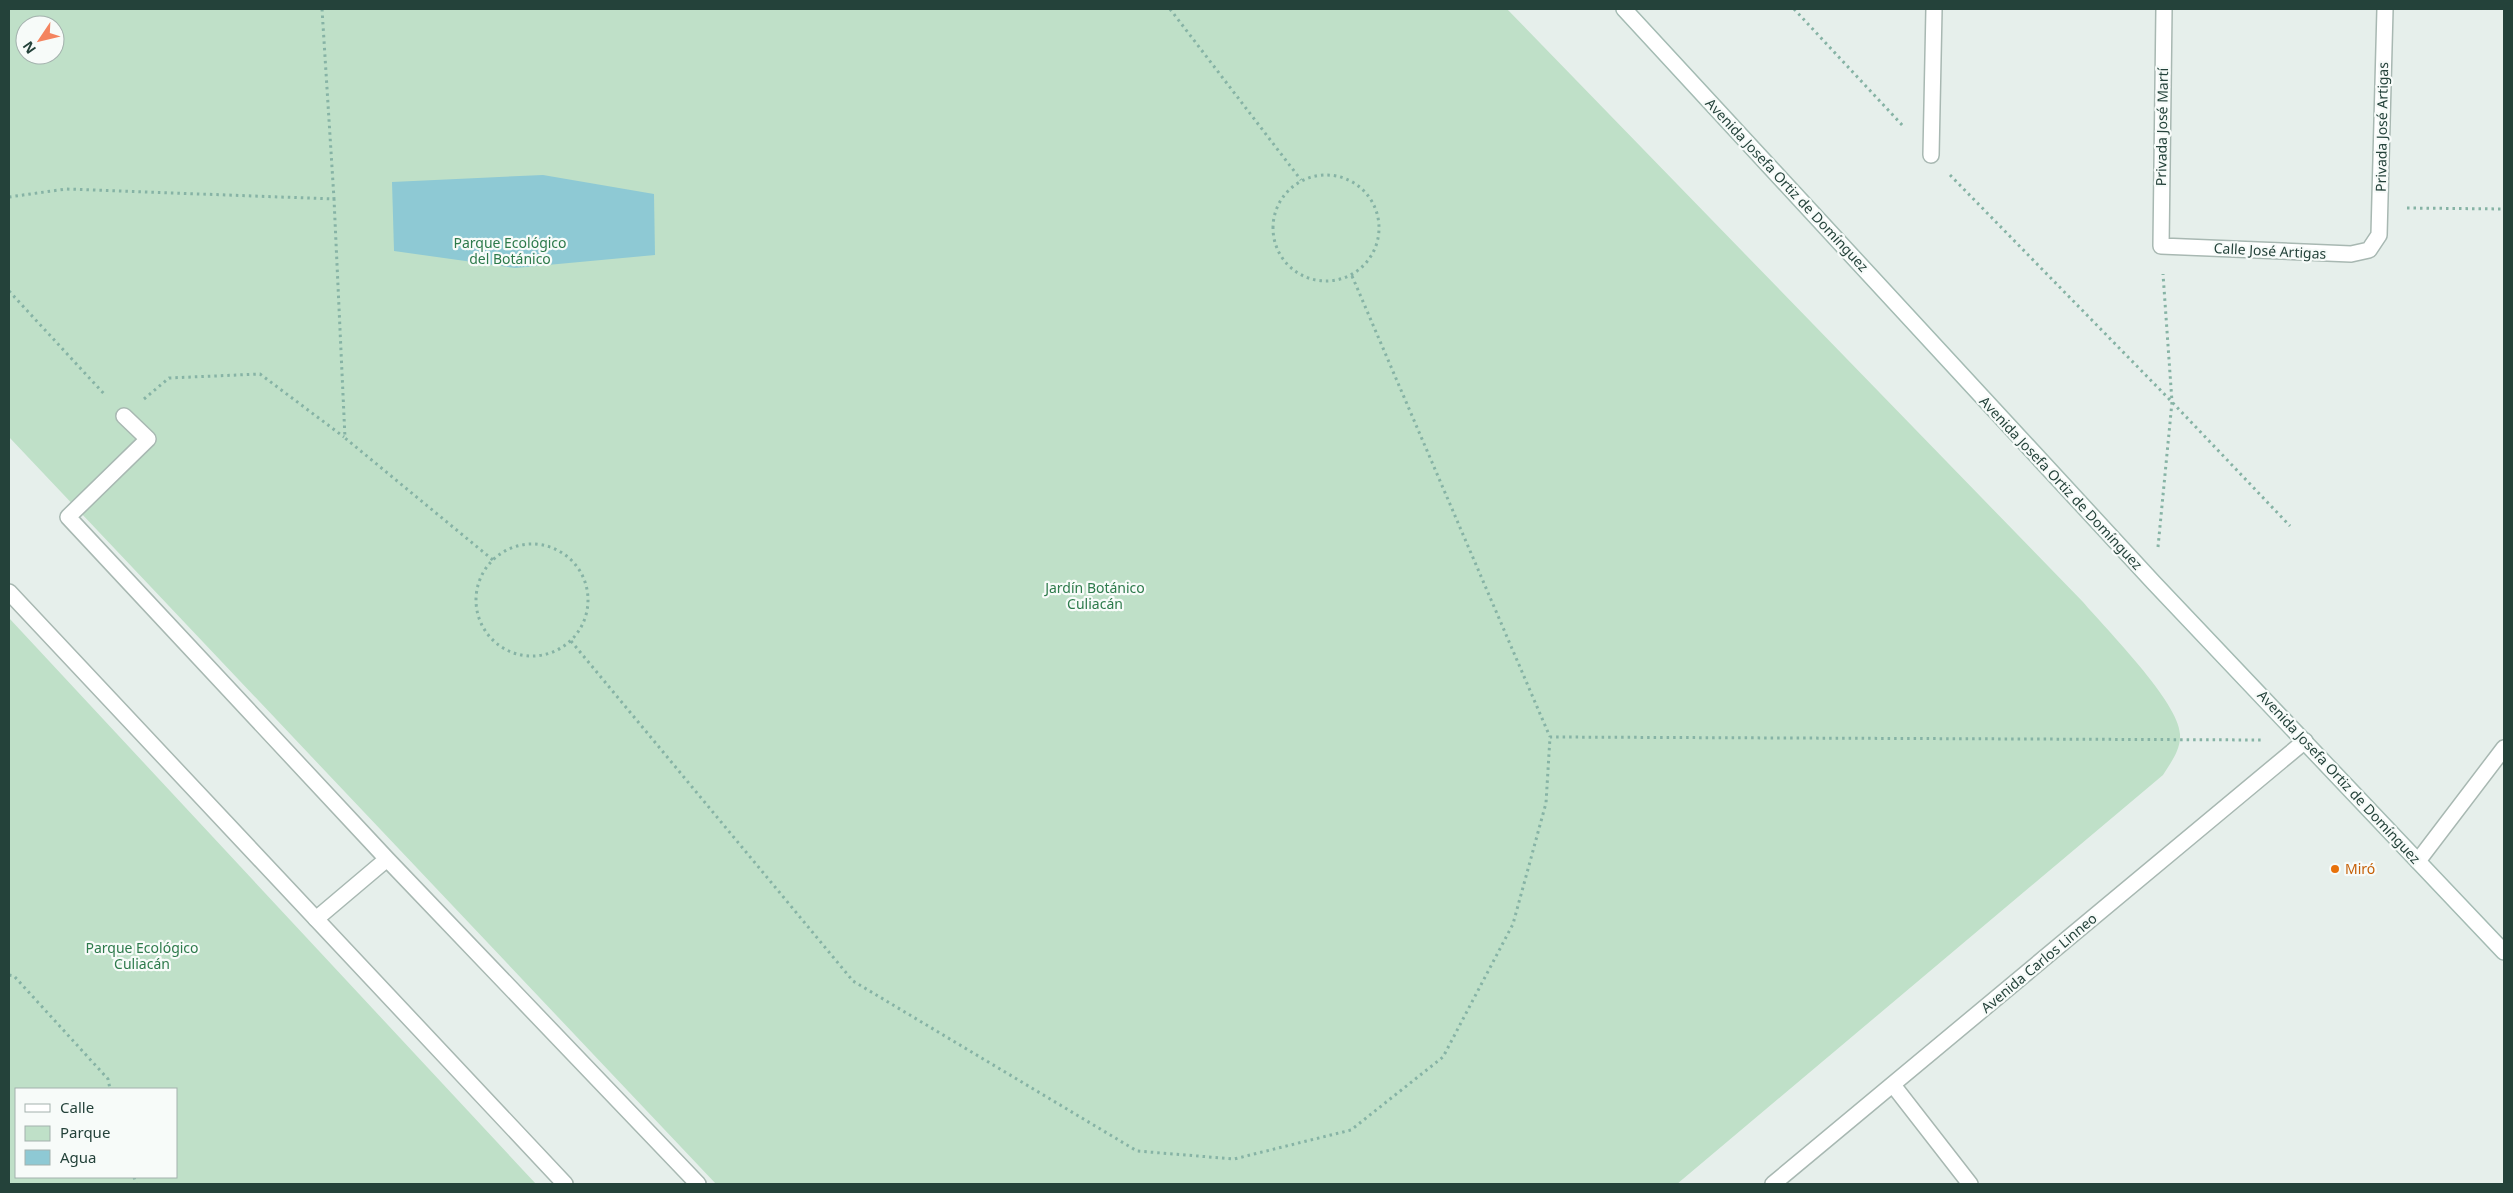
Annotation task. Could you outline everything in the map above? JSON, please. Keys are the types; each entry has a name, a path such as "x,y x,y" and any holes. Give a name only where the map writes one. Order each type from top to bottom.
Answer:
{"street":[{"name":"Avenida Josefa Ortiz de Domínguez","path":"1624,9 2154,583 2504,952"},
{"path":"1931,155 1934,9"},
{"name":"Privada José Martí","path":"2161,246 2164,9"},
{"name":"Privada José Artigas","path":"2375,243 2379,235 2381,207 2385,9"},
{"name":"Calle José Artigas","path":"2161,246 2351,254 2369,250 2375,243"},
{"path":"124,416 148,439 68,518 387,859 698,1184"},
{"path":"9,592 565,1184"},
{"name":"Avenida Carlos Linneo","path":"1773,1184 2305,741"},
{"path":"2418,861 2504,748"},
{"path":"316,919 387,859"},
{"path":"1893,1085 1970,1184"}],"path":[{"path":"322,9 334,199 345,438"},
{"path":"1170,9 1301,180"},
{"path":"1794,9 1931,155 2290,526"},
{"path":"1319,174 1338,176 1355,183 1368,195 1378,212 1380,231 1376,248 1367,264 1352,276 1327,282 1303,277 1289,267 1278,253 1273,237 1275,212 1288,190 1301,180 1319,174"},
{"path":"9,197 66,189 334,199"},
{"path":"2381,207 2504,209"},
{"path":"2154,583 2172,402 2161,246"},
{"path":"571,641 853,981 1136,1152 1234,1159 1351,1130 1444,1057 1513,924 1546,803 1550,737 1352,276"},
{"path":"9,291 124,416 169,378 260,374 345,438 493,560"},
{"path":"524,545 542,545 559,551 572,562 582,577 587,594 587,612 580,628 571,641 553,652 534,656 515,654 498,645 484,630 476,612 476,593 482,574 493,560 508,549 524,545"},
{"path":"1550,737 2305,741"},
{"path":"9,975 14,976 108,1079 110,1088"}],"green space":[{"name":"Jardín Botánico Culiacán","path":"9,9 1507,9 2083,602 2155,685 2176,720 2180,734 2179,745 2175,756 2163,775 1677,1184 716,1184 9,437"},
{"name":"Parque Ecológico Culiacán","path":"9,618 536,1184 9,1184"}],"water":[{"path":"543,175 654,194 655,255 515,268 394,251 392,182"}],"place":[{"name":"Miró","path":"2335,869"}],"park label":[{"name":"Parque Ecológico del Botánico","path":"510,252"}]}
